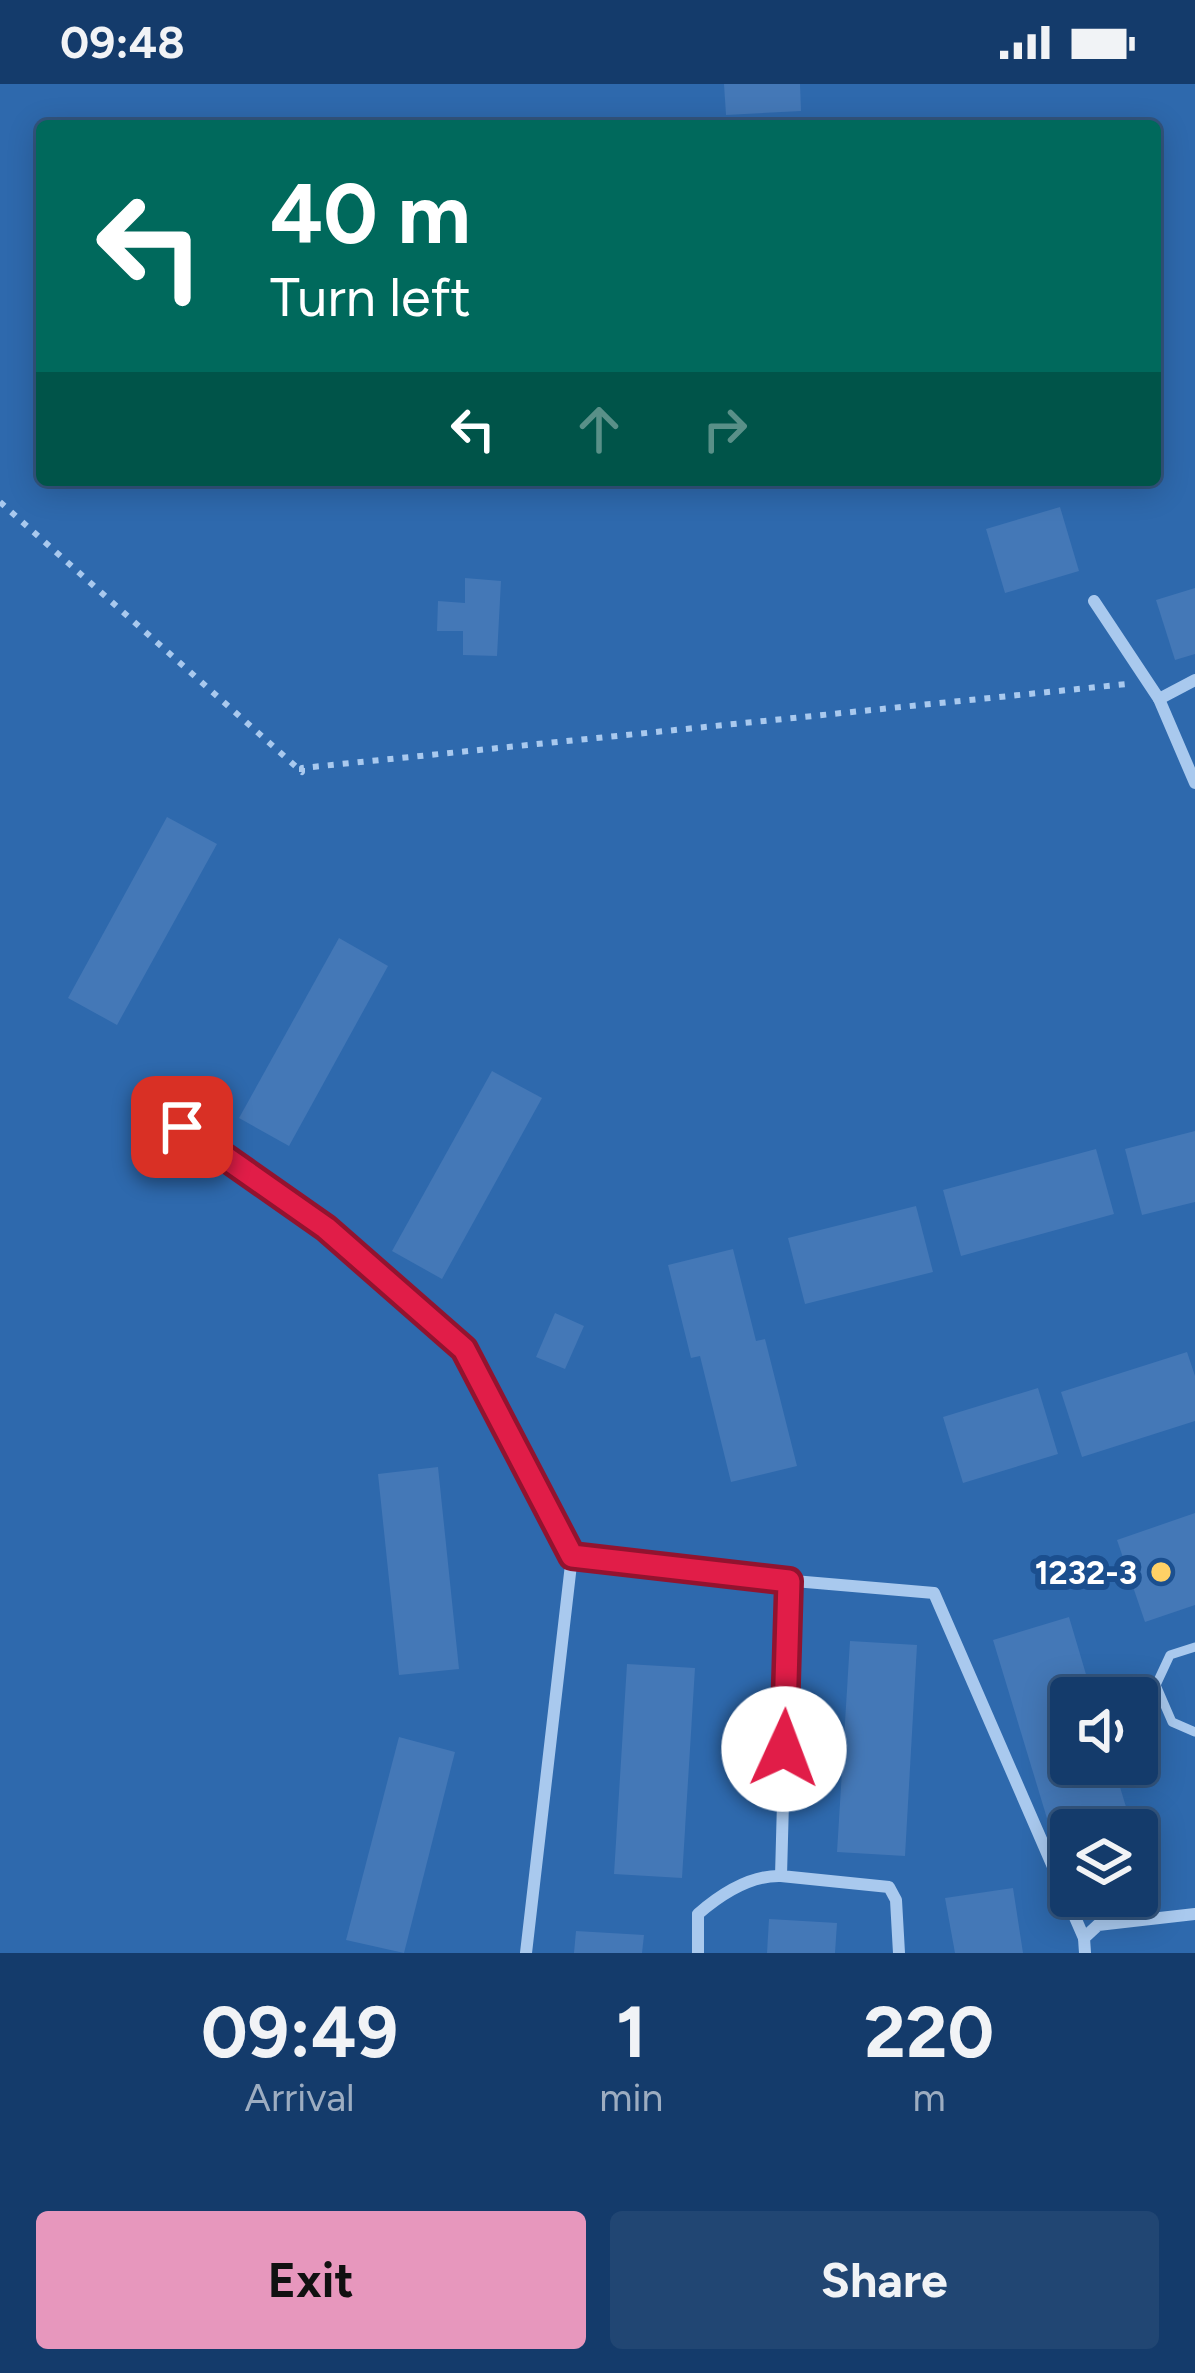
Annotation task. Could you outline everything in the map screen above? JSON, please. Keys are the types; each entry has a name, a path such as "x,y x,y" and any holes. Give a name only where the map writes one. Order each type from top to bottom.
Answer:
{"street":[{"path":"1094,602 1159,699 1195,783"},
{"path":"1159,699 1195,680"},
{"path":"182,1127 326,1228 464,1349 572,1556 526,1953"},
{"path":"572,1556 934,1593 1084,1946"},
{"path":"782,1876 789,1581"},
{"path":"698,1953 698,1915 720,1895 765,1876 889,1887 896,1900 899,1953"},
{"path":"1084,1946 1098,1925 1195,1914"}],"lane":[{"path":"1195,1647 1170,1655 1156,1685 1172,1723 1195,1732"}],"path":[{"path":"0,502 302,772 302,767 1148,682"}],"shaded area":[{"path":"0,84 1195,84 1195,1953 0,1953"}],"building":[{"path":"724,84 800,84 801,111 726,115"},
{"path":"1060,507 1079,571 1005,593 986,529"},
{"path":"465,578 501,581 497,656 463,655 463,631 437,631 438,601 465,603"},
{"path":"1195,588 1195,654 1175,660 1156,600"},
{"path":"167,817 217,844 117,1025 68,998"},
{"path":"339,938 388,966 289,1146 239,1118"},
{"path":"492,1071 542,1098 442,1279 392,1251"},
{"path":"1195,1131 1195,1202 1142,1215 1125,1149"},
{"path":"1096,1149 1114,1214 961,1256 943,1190"},
{"path":"916,1206 933,1272 805,1304 788,1238"},
{"path":"733,1249 756,1341 765,1339 797,1466 731,1482 700,1356 691,1358 668,1265"},
{"path":"555,1313 584,1326 565,1369 536,1357"},
{"path":"1187,1352 1195,1376 1195,1421 1082,1457 1061,1392"},
{"path":"1038,1388 1058,1454 963,1483 943,1417"},
{"path":"438,1467 459,1669 399,1675 378,1474"},
{"name":"1232-3","path":"1195,1513 1195,1605 1145,1622 1117,1540"},
{"path":"1069,1617 1087,1677 1050,1677 1050,1785 1119,1785 1127,1809 1050,1809 1050,1828 993,1640"},
{"path":"850,1641 917,1645 905,1856 837,1852"},
{"path":"627,1664 695,1668 682,1878 614,1874"},
{"path":"399,1737 455,1752 404,1953 346,1940"},
{"path":"1013,1888 1023,1953 955,1953 945,1898"},
{"path":"769,1919 837,1923 835,1953 767,1953"},
{"path":"576,1931 644,1935 642,1953 574,1953"}],"place":[{"name":"1232-3","path":"1161,1572"}],"route":[{"path":"182,1127 326,1228 464,1349 538,1499 572,1556 789,1581 784,1749"}]}
